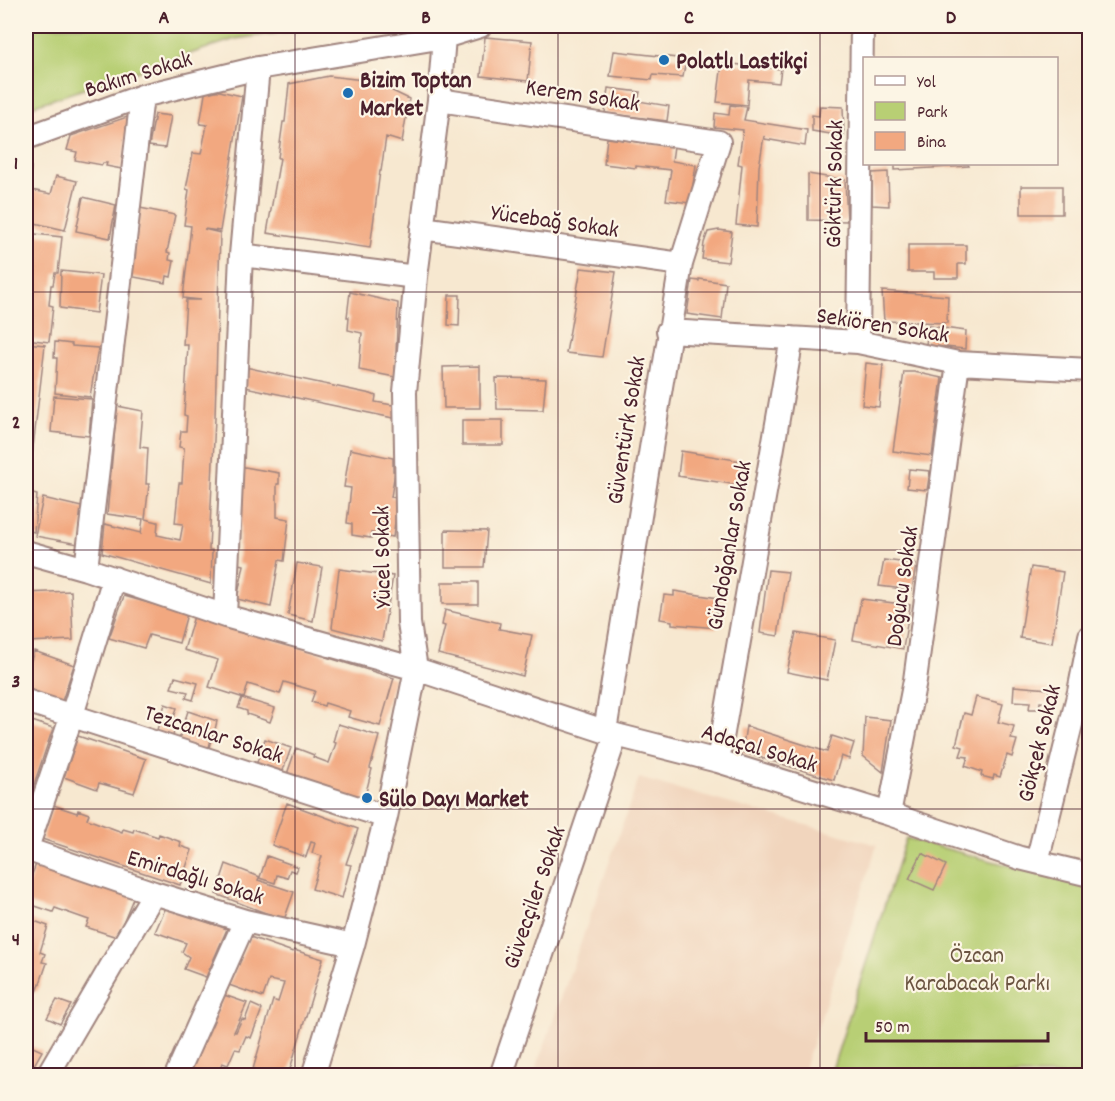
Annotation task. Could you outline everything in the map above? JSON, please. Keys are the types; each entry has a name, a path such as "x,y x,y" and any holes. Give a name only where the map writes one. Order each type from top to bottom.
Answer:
{"street":[{"name":"Bakım Sokak","path":"26,138 142,96 258,68 480,26"},
{"name":"Göktürk Sokak","path":"858,342 862,26"},
{"name":"Yücel Sokak","path":"313,1076 353,945 386,817 416,669 409,623 405,392 445,31"},
{"path":"225,616 241,255 258,68"},
{"path":"86,569 142,96"},
{"name":"Kerem Sokak","path":"439,100 719,142"},
{"name":"Güventürk Sokak","path":"611,733 668,331 681,264 719,142"},
{"name":"Yücebağ Sokak","path":"422,228 681,264"},
{"path":"241,255 417,277"},
{"name":"Sekiören Sokak","path":"668,331 858,342 958,363 1089,370"},
{"name":"Gündoğanlar Sokak","path":"718,761 792,338"},
{"name":"Doğucu Sokak","path":"889,814 915,680 958,363"},
{"name":"Adaçal Sokak","path":"26,552 114,578 225,616 416,669 611,733 718,761 1037,862 1089,875"},
{"path":"26,849 72,715 114,578"},
{"name":"Gökçek Sokak","path":"1037,862 1078,692 1089,636"},
{"name":"Tezcanlar Sokak","path":"26,701 386,817"},
{"name":"Güvecçiler Sokak","path":"501,1076 611,733"},
{"name":"Emirdağlı Sokak","path":"26,849 154,893 245,921 353,945"},
{"path":"47,1076 154,893"},
{"path":"176,1076 245,921"}],"shaded area":[{"path":"639,778 877,845 802,1075 534,1075"}],"green space":[{"path":"26,26 331,26 235,39 26,108"},
{"name":"Özcan Karabacak Parkı","path":"906,838 1089,887 1089,1075 830,1076"}],"building":[{"path":"485,37 532,41 528,81 481,76"},
{"path":"614,51 686,59 683,77 653,75 652,80 610,76"},
{"path":"722,63 781,69 779,83 749,80 747,105 717,102"},
{"path":"329,76 372,81 409,99 402,142 386,137 370,248 267,233 280,158 278,158 289,84"},
{"path":"206,88 242,96 220,231 204,229 220,233 209,550 212,550 211,584 102,553 105,524 141,533 143,519 107,514 117,406 143,411 140,447 148,448 146,484 149,484 145,519 158,522 157,535 180,540 183,524 175,523 179,483 182,483 184,448 179,447 181,431 186,431 187,416 184,415 188,345 183,345 186,300 201,300 183,298 191,226 184,225 189,190 186,189 193,153 201,154 207,125 200,124"},
{"path":"608,88 640,92 638,101 669,106 667,121 605,113"},
{"path":"730,105 747,107 744,120 807,130 805,146 765,139 764,136 759,167 757,227 736,225 742,165 738,164 743,130 714,127 715,113 729,115"},
{"path":"820,106 843,107 844,136 812,131 812,115 819,116"},
{"path":"155,114 171,116 165,148 149,146"},
{"path":"130,116 122,169 106,166 107,163 102,165 75,160 77,152 67,150 71,136"},
{"path":"607,138 674,146 672,161 696,165 690,203 666,200 671,170 604,164"},
{"path":"895,165 969,166 895,170"},
{"path":"26,167 31,167 27,201 26,201"},
{"path":"888,172 889,206 872,205 872,173"},
{"path":"808,174 845,180 847,221 808,220"},
{"path":"56,176 77,181 65,230 26,221 31,190 51,194"},
{"path":"1021,186 1062,186 1062,214 1021,214"},
{"path":"83,197 116,205 110,238 76,231"},
{"path":"140,208 175,215 167,252 170,253 169,260 174,261 171,277 167,276 166,283 129,276"},
{"path":"719,230 732,232 728,262 702,259 708,232"},
{"path":"26,233 62,237 58,273 55,273 53,285 51,285 49,305 53,306 49,342 26,339"},
{"path":"908,245 966,245 966,264 958,264 958,278 934,278 934,272 908,272"},
{"path":"581,268 616,272 602,357 566,353"},
{"path":"61,271 101,275 96,313 60,308"},
{"path":"699,279 726,283 722,319 687,314 692,280 699,281"},
{"path":"882,291 948,296 947,323 884,321"},
{"path":"350,292 398,303 395,377 359,370 362,333 348,330"},
{"path":"449,295 460,295 459,326 448,325"},
{"path":"928,326 966,331 965,349 926,345"},
{"path":"55,342 98,348 90,397 55,393 57,358 54,358"},
{"path":"26,343 45,345 32,456 26,454"},
{"path":"866,363 883,365 879,407 862,405"},
{"path":"480,366 480,408 444,408 443,367"},
{"path":"245,367 371,394 376,396 375,402 398,406 398,419 245,387"},
{"path":"904,372 942,378 932,456 893,451"},
{"path":"496,378 546,379 543,410 497,409"},
{"path":"54,396 92,399 89,436 51,432"},
{"path":"462,420 503,420 503,445 462,445"},
{"path":"350,449 393,458 393,471 395,471 391,497 398,498 393,537 371,533 371,538 352,535 352,524 347,523 351,488 344,487"},
{"path":"681,451 742,461 738,485 678,476"},
{"path":"239,466 279,473 277,517 289,519 284,561 279,560 271,607 237,599 244,565 238,564 241,510 238,509"},
{"path":"909,469 930,471 927,490 907,488"},
{"path":"26,492 37,495 34,532 26,530"},
{"path":"43,498 86,508 78,544 35,536"},
{"path":"445,530 487,531 484,567 445,567"},
{"path":"884,560 916,564 912,590 879,586"},
{"path":"297,563 322,567 313,621 288,615"},
{"path":"1031,567 1063,572 1052,643 1020,638"},
{"path":"339,569 393,576 382,641 332,628"},
{"path":"768,570 788,572 778,636 760,633"},
{"path":"442,582 478,582 478,604 442,604"},
{"path":"71,591 73,640 26,642 26,593"},
{"path":"674,591 718,598 717,628 672,624 672,621 660,619 664,595 674,596"},
{"path":"124,596 187,614 179,643 149,635 144,648 109,638"},
{"path":"861,599 910,605 903,649 853,640"},
{"path":"445,610 500,623 499,629 532,635 523,676 438,654 445,626 442,625"},
{"path":"194,616 327,655 326,657 394,678 380,726 348,717 350,711 325,703 324,706 311,702 315,691 284,682 280,694 248,684 244,698 209,687 218,660 184,650"},
{"path":"796,633 835,640 827,680 787,672"},
{"path":"34,651 74,665 62,701 26,688 26,676"},
{"path":"175,677 198,683 193,700 186,698 188,692 171,688"},
{"path":"1014,686 1049,689 1048,703 1040,702 1039,709 1029,709 1030,702 1013,701"},
{"path":"976,697 1003,704 998,722 1014,726 1011,739 1017,740 1012,757 1007,755 1000,777 994,775 993,779 981,776 982,772 965,766 968,757 960,756 963,747 956,745 964,713 971,715"},
{"path":"242,698 275,708 270,722 247,714 247,711 238,708"},
{"path":"165,704 177,708 171,727 175,729 172,739 156,733"},
{"path":"188,711 217,721 214,734 211,734 208,752 178,742"},
{"path":"865,717 891,720 883,772 863,756"},
{"path":"26,719 53,728 26,808"},
{"path":"338,724 379,736 363,804 285,780 296,748 329,763 336,743 333,742"},
{"path":"746,726 827,752 832,736 854,743 849,759 841,756 834,780 742,752"},
{"path":"78,736 146,759 134,793 99,783 97,789 64,777"},
{"path":"265,739 291,748 281,776 255,768"},
{"path":"287,803 358,829 346,864 351,865 342,898 312,889 322,856 312,853 315,843 311,842 306,857 272,845"},
{"path":"53,805 77,813 78,810 89,814 87,819 122,832 123,829 133,832 134,829 158,837 159,834 181,842 180,846 192,850 180,885 42,839"},
{"path":"922,853 946,865 934,890 909,879"},
{"path":"267,856 298,867 296,872 290,870 287,878 277,875 275,883 259,878 258,880 294,892 284,920 216,894 226,864 260,877"},
{"path":"36,864 134,896 117,937 86,927 89,920 55,908 53,912 26,903 26,890"},
{"path":"166,907 227,929 206,977 184,969 189,957 182,952 186,943 155,932"},
{"path":"26,918 48,926 40,952 45,954 42,962 47,963 37,992 26,988"},
{"path":"250,937 293,952 294,950 323,959 288,1076 251,1076 273,1000 278,1002 284,983 269,980 263,997 229,985"},
{"path":"224,995 247,1003 234,1032 242,1019 245,1020 251,1004 262,1009 251,1038 246,1036 240,1050 235,1049 228,1065 222,1063 217,1076 189,1076"},
{"path":"57,1000 71,1005 60,1024 47,1018"},
{"path":"26,1044 42,1051 30,1072 26,1071"}],"place":[{"name":"Polatlı Lastikçi","path":"664,60"},
{"name":"Bizim Toptan Market","path":"348,93"},
{"name":"Sülo Dayı Market","path":"367,798"}]}
